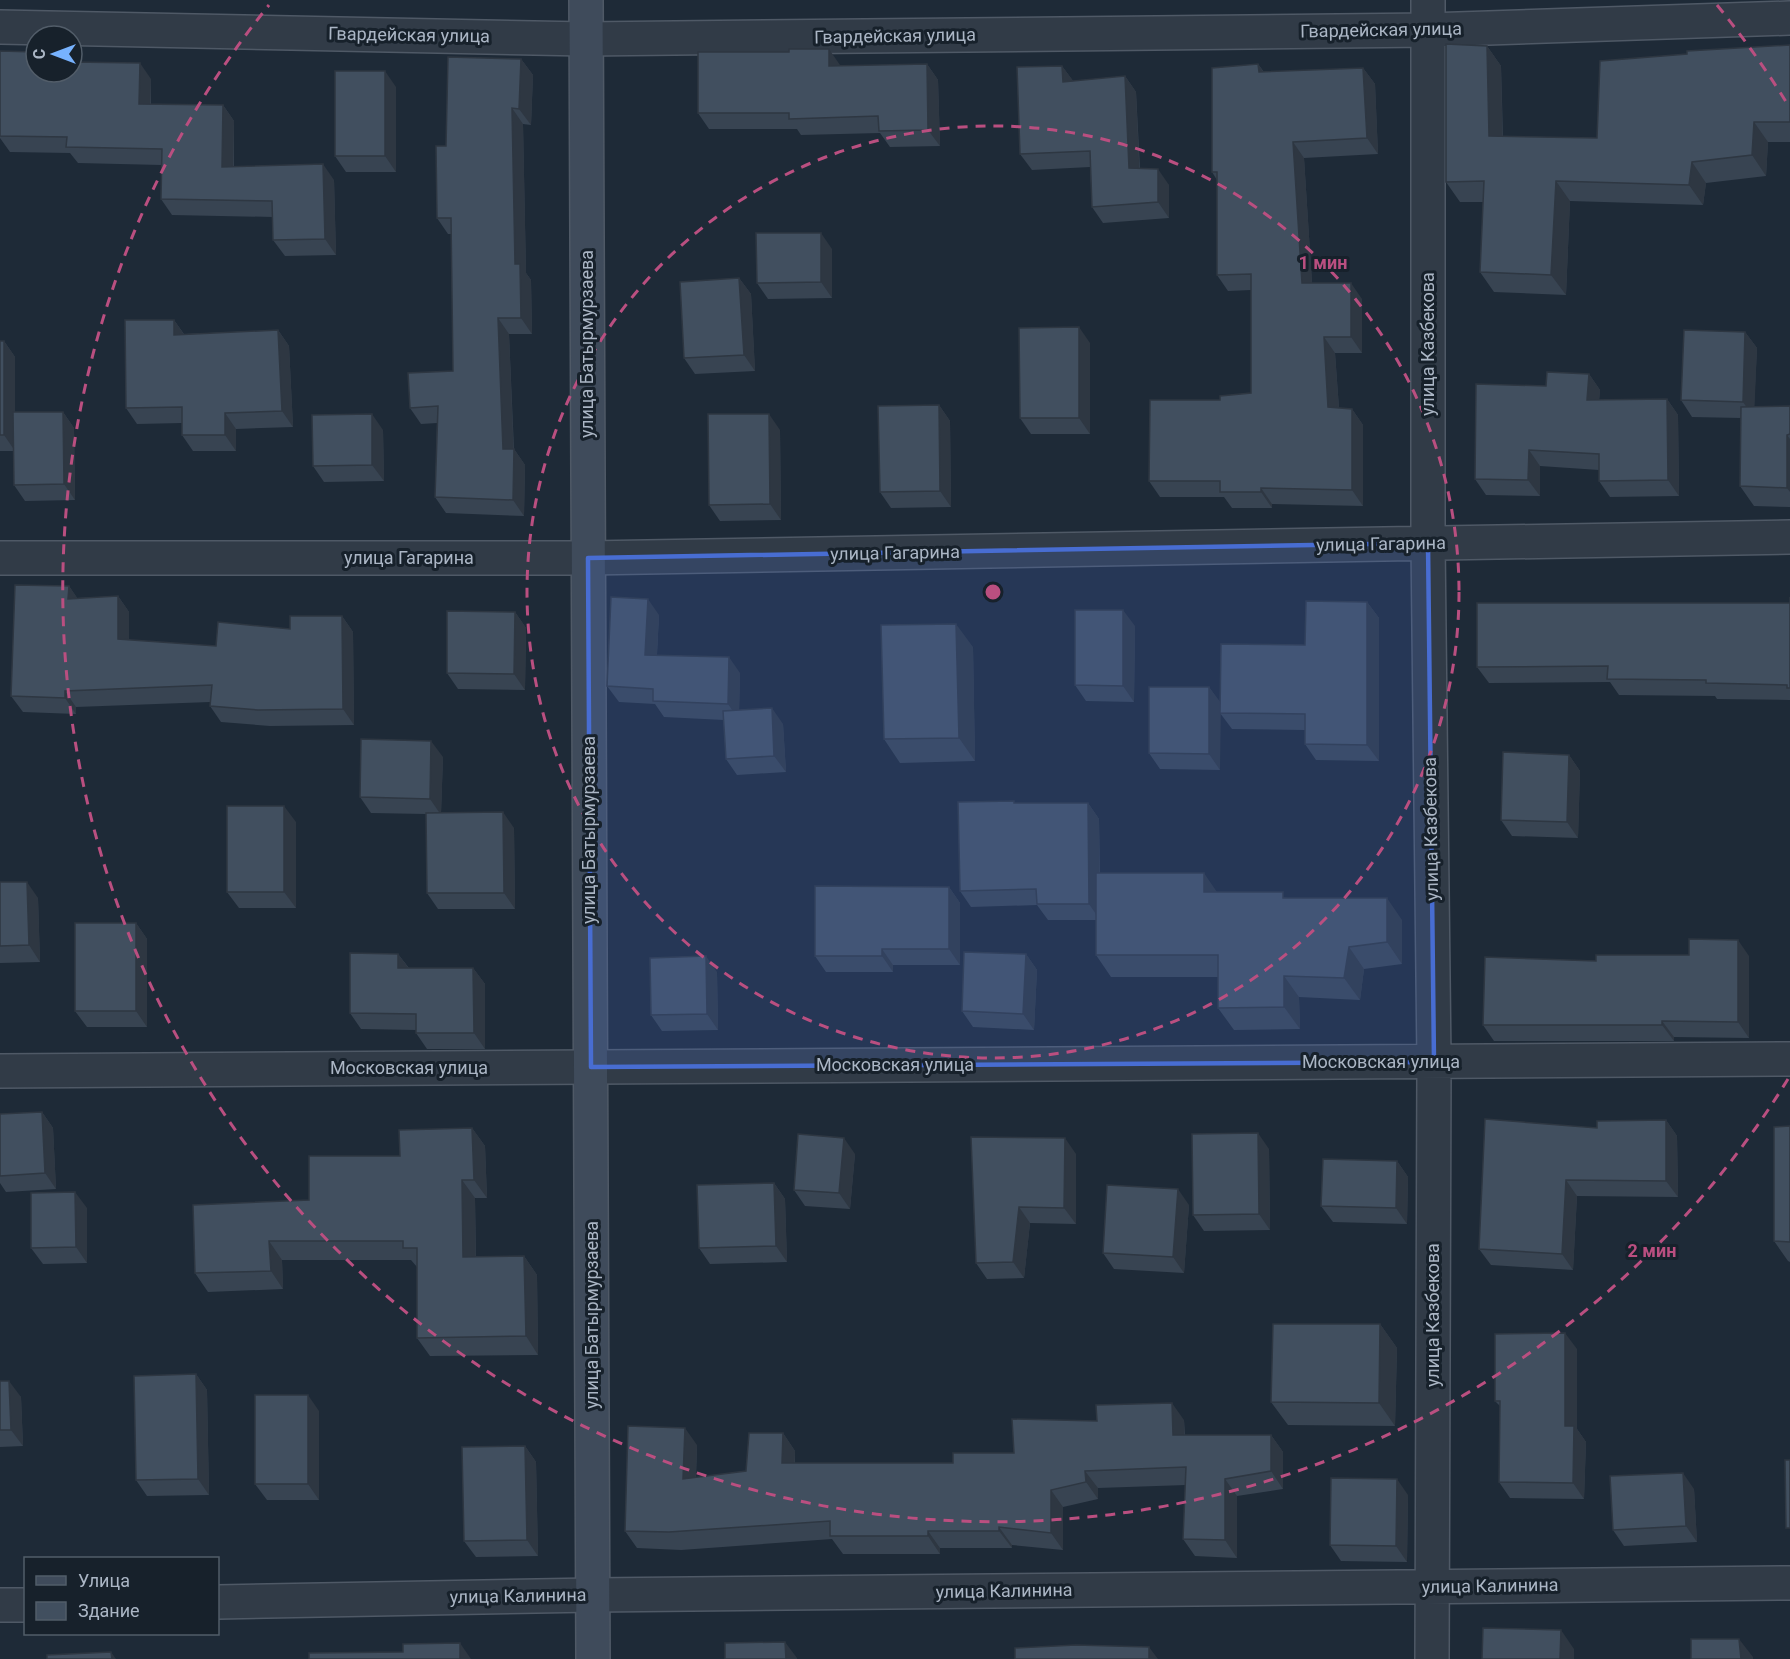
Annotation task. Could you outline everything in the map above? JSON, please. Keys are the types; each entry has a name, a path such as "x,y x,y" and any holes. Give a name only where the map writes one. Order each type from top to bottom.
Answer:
{"street":[{"name":"улица Батырмурзаева","path":"586,0 593,1659"},
{"name":"Гвардейская улица","path":"0,27 586,39 1428,15 1790,18"},
{"name":"улица Казбекова","path":"1428,15 1428,543 1434,1062 1432,1659"},
{"name":"улица Гагарина","path":"0,558 588,558 1790,537"},
{"name":"Московская улица","path":"0,1071 1790,1059"},
{"name":"улица Калинина","path":"219,1602 594,1595 1790,1583"},
{"path":"0,1605 24,1605"}],"highlighted area":[{"path":"1428,543 1434,1062 591,1067 588,558"}],"building":[{"path":"1446,44 1487,46 1489,136 1597,138 1600,61 1687,54 1687,51 1790,45 1790,122 1754,122 1752,155 1692,162 1689,185 1556,181 1551,275 1480,272 1484,181 1446,182"},
{"path":"789,49 829,49 829,66 927,64 928,130 879,131 878,116 789,119 789,113 698,113 698,52 789,52"},
{"path":"0,51 24,52 24,84 84,84 84,62 140,63 139,104 223,105 222,167 323,164 325,239 273,240 272,201 161,199 162,149 66,147 67,137 0,136"},
{"path":"448,57 521,59 519,109 512,108 515,264 520,264 521,318 498,318 503,449 514,449 513,500 435,497 438,406 410,408 408,373 453,371 451,218 437,218 436,146 446,146"},
{"path":"1258,64 1259,72 1363,68 1367,138 1293,142 1302,283 1351,283 1351,337 1324,337 1328,407 1352,409 1352,490 1261,488 1261,492 1220,492 1220,481 1149,481 1150,400 1220,400 1220,396 1251,393 1251,274 1217,275 1217,172 1212,172 1212,68"},
{"path":"1062,66 1063,82 1125,76 1129,168 1158,169 1158,202 1092,207 1090,151 1020,154 1017,67"},
{"path":"335,71 385,71 385,156 335,156"},
{"path":"756,233 821,233 821,282 757,283"},
{"path":"739,278 744,355 684,358 680,282"},
{"path":"125,320 174,320 174,335 278,330 282,411 225,413 225,435 182,435 182,407 126,408"},
{"path":"1079,327 1079,418 1020,418 1019,328"},
{"path":"1684,330 1745,332 1743,402 1681,400"},
{"path":"0,341 4,341 4,435 0,435"},
{"path":"1547,372 1589,374 1587,400 1667,399 1668,480 1599,481 1599,454 1529,450 1528,480 1475,479 1476,384 1546,386"},
{"path":"939,405 940,491 880,492 878,406"},
{"path":"1790,406 1790,434 1787,435 1787,488 1740,486 1741,407"},
{"path":"13,412 63,412 64,484 14,485"},
{"path":"372,414 372,465 313,466 312,415"},
{"path":"708,414 769,414 770,504 709,505"},
{"path":"15,585 69,586 68,599 118,596 118,639 216,646 218,622 290,629 290,616 342,616 343,709 258,710 210,706 212,685 65,691 65,698 11,696"},
{"path":"611,597 648,599 645,655 729,657 728,704 653,701 653,689 607,686"},
{"path":"1306,601 1367,602 1367,745 1305,744 1305,714 1220,713 1221,644 1305,645"},
{"path":"1477,603 1790,603 1790,688 1787,688 1787,685 1706,683 1706,680 1607,679 1608,666 1477,667"},
{"path":"1075,610 1123,610 1123,686 1075,685"},
{"path":"447,611 515,612 514,674 447,673"},
{"path":"956,624 959,738 884,739 881,625"},
{"path":"1149,687 1209,687 1209,754 1149,753"},
{"path":"772,708 774,756 726,759 723,711"},
{"path":"361,739 431,741 430,799 360,797"},
{"path":"1503,752 1569,755 1567,822 1501,820"},
{"path":"1014,801 1014,803 1088,803 1089,904 1037,904 1036,889 960,891 958,802"},
{"path":"227,806 284,806 284,892 227,892"},
{"path":"503,812 504,893 427,893 426,813"},
{"path":"1096,873 1204,873 1204,892 1283,892 1283,898 1387,898 1387,942 1349,947 1344,978 1284,976 1284,1007 1218,1008 1218,955 1096,955"},
{"path":"0,882 27,882 29,945 0,946"},
{"path":"815,886 949,887 949,949 882,949 882,956 815,956"},
{"path":"75,923 136,923 136,1011 75,1011"},
{"path":"1689,939 1738,940 1738,1022 1662,1021 1662,1025 1483,1025 1485,957 1596,961 1596,955 1689,955"},
{"path":"964,952 1026,954 1023,1014 962,1011"},
{"path":"350,953 398,954 398,968 473,968 474,1033 416,1033 416,1014 350,1013"},
{"path":"706,956 707,1014 651,1015 650,958"},
{"path":"42,1112 45,1173 0,1176 0,1114"},
{"path":"1485,1119 1597,1128 1597,1121 1666,1120 1666,1181 1566,1180 1562,1254 1479,1249"},
{"path":"1790,1126 1790,1242 1774,1241 1774,1127"},
{"path":"472,1128 474,1180 462,1180 463,1257 524,1256 526,1336 417,1338 417,1248 403,1248 403,1241 269,1241 271,1271 195,1273 193,1205 309,1200 309,1156 400,1156 399,1130"},
{"path":"1258,1133 1259,1214 1193,1215 1192,1134"},
{"path":"798,1134 844,1138 839,1193 794,1190"},
{"path":"971,1137 1065,1138 1064,1208 1019,1207 1013,1262 976,1263"},
{"path":"1323,1159 1397,1161 1396,1208 1321,1206"},
{"path":"774,1183 776,1246 699,1248 697,1185"},
{"path":"1107,1185 1178,1189 1173,1257 1103,1253"},
{"path":"75,1192 76,1247 31,1248 31,1193"},
{"path":"1273,1324 1380,1324 1379,1403 1271,1402"},
{"path":"1565,1333 1565,1426 1574,1426 1573,1483 1499,1482 1500,1401 1495,1401 1495,1334"},
{"path":"196,1374 198,1479 136,1480 134,1376"},
{"path":"0,1381 9,1381 11,1430 0,1430"},
{"path":"255,1395 308,1395 308,1484 255,1484"},
{"path":"1172,1403 1173,1435 1271,1435 1271,1471 1225,1479 1225,1540 1183,1539 1186,1467 1085,1471 1086,1482 1051,1490 1051,1533 999,1527 999,1531 928,1531 928,1536 830,1536 830,1521 669,1532 625,1531 628,1426 685,1428 683,1479 746,1471 749,1433 783,1433 782,1463 953,1463 953,1453 1014,1453 1012,1419 1097,1421 1096,1405"},
{"path":"525,1446 527,1540 464,1541 462,1447"},
{"path":"1785,1460 1790,1460 1790,1528 1786,1528"},
{"path":"1683,1473 1686,1526 1613,1530 1610,1476"},
{"path":"1331,1478 1397,1479 1396,1546 1330,1545"},
{"path":"1483,1628 1561,1630 1560,1659 1482,1659"},
{"path":"1691,1639 1739,1639 1741,1659 1691,1659"},
{"path":"785,1642 786,1659 725,1659 725,1643"},
{"path":"460,1643 460,1659 309,1659 309,1653 403,1652 403,1644"},
{"path":"1076,1645 1149,1647 1149,1659 1015,1659 1015,1648"},
{"path":"111,1652 112,1659 47,1659 47,1655"}]}
